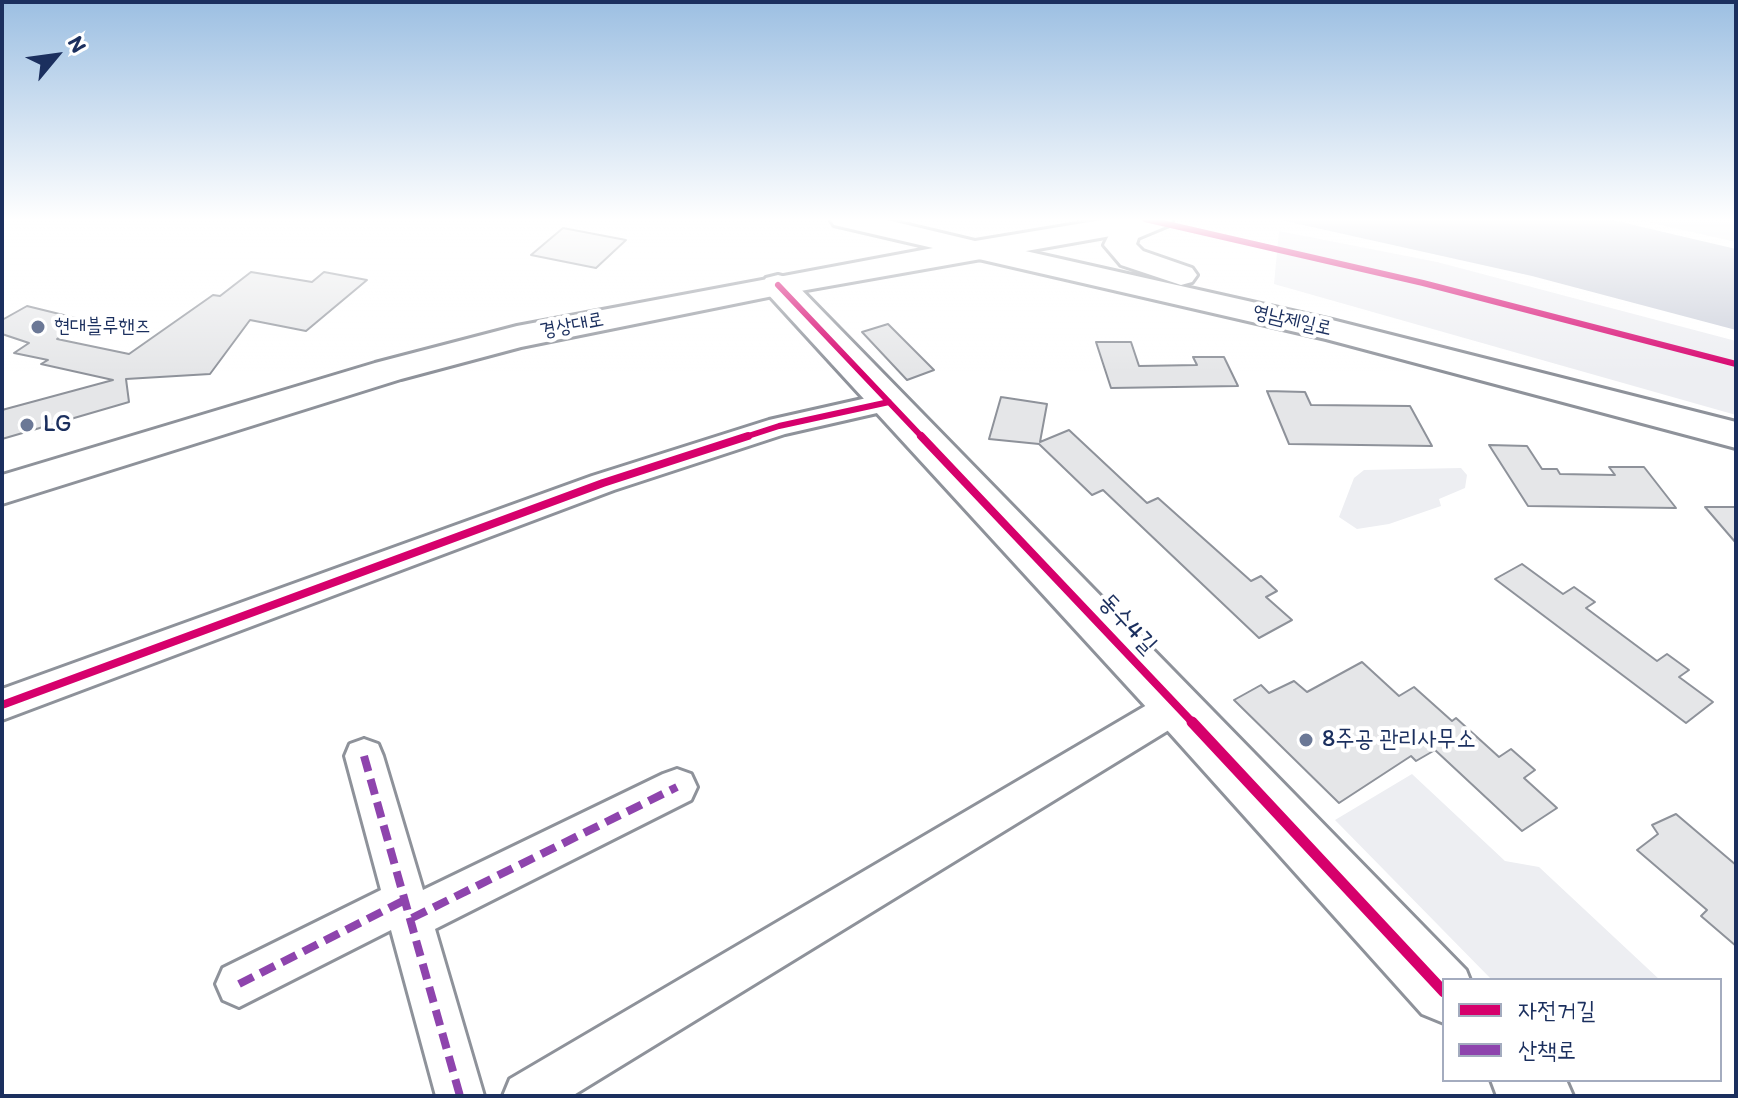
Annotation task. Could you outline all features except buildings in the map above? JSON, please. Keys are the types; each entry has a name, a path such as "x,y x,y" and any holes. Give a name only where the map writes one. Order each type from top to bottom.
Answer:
{"street":[{"path":"789,275 795,270"},
{"name":"경상대로","path":"2,466 265,383 478,324 816,270"},
{"name":"영남제일로","path":"1070,270 1332,330 1736,435"},
{"name":"영남제일로","path":"1134,270 1430,335 1736,417"},
{"path":"1166,270 1202,283"},
{"name":"경상대로","path":"2,490 388,371 517,337 789,275"},
{"name":"동수4길","path":"789,275 889,402 1442,990"},
{"path":"2,705 603,483 779,426 889,402"},
{"path":"527,1096 1177,706"},
{"path":"364,756 460,1096"},
{"path":"239,984 677,787"}],"shaded area":[{"path":"1275,270 1468,270 1736,341 1736,415 1274,284"},
{"path":"1506,270 1736,270 1736,330"},
{"path":"1461,468 1467,475 1465,488 1439,499 1441,506 1389,524 1357,529 1339,517 1354,478 1364,470"},
{"path":"1412,774 1505,861 1539,867 1658,978 1490,978 1335,820"}],"marked path":[{"path":"364,756 460,1096"},
{"path":"412,918 677,787"},
{"path":"239,984 405,900"}],"cycle path":[{"path":"1368,270 1736,364"},
{"path":"778,285 1442,990"},
{"path":"2,705 603,483 779,426 889,402"}],"place":[{"name":"현대블루핸즈","path":"38,327"},
{"name":"LG","path":"27,425"},
{"name":"8주공 관리사무소","path":"1306,740"}]}
